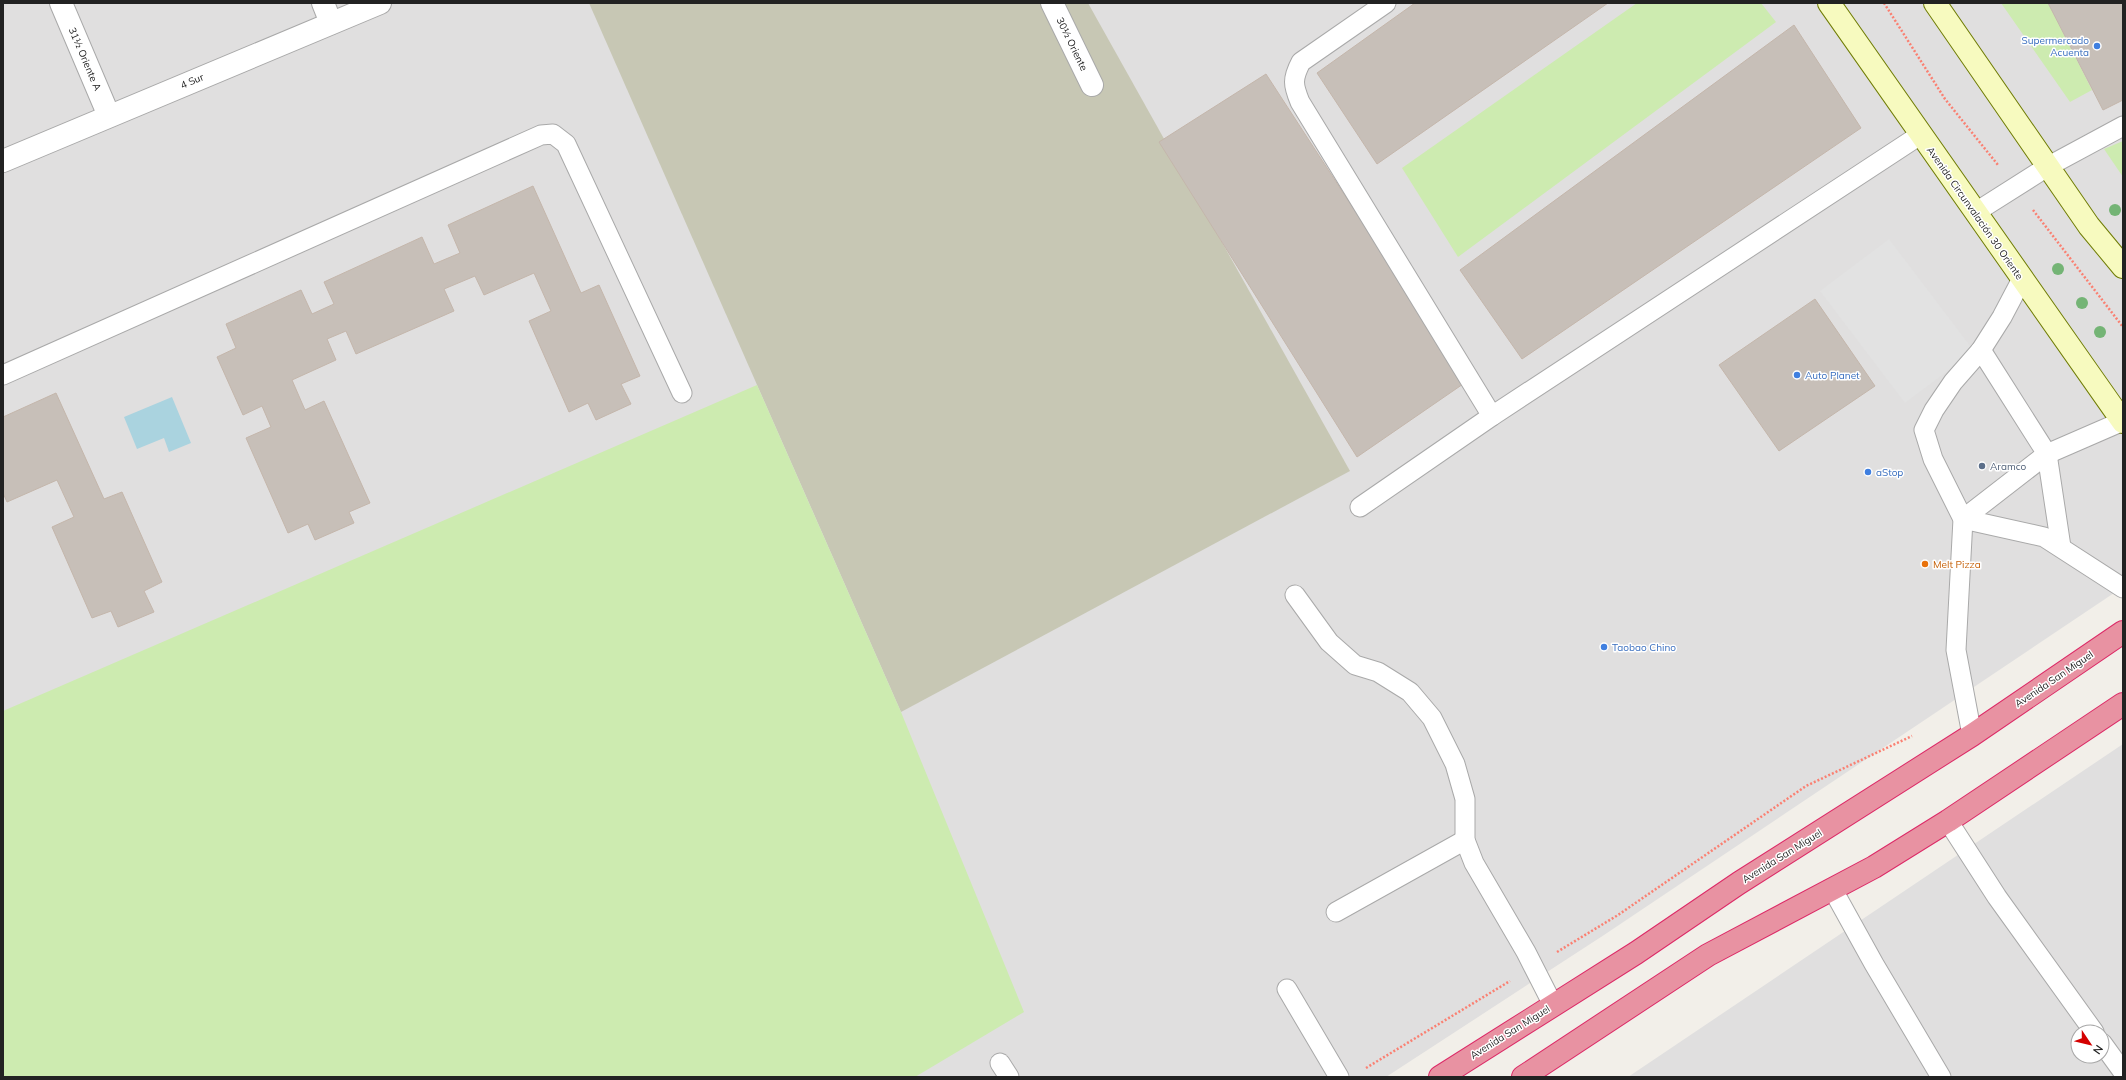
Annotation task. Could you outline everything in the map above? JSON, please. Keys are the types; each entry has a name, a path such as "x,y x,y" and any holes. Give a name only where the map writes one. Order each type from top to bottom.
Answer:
{"highway":[{"name":"Avenida San Miguel","path":"1440,1077 1636,953 1739,883 1972,735 2123,632"},
{"path":"1523,1077 1708,955 1833,890 1874,867 1948,821 2123,704"}],"main road":[{"name":"Avenida Circunvalación 30 Oriente","path":"1829,3 1920,135 2123,421"},
{"path":"1935,3 2089,226 2123,267"}],"street":[{"name":"31½ Oriente A","path":"61,3 109,116"},
{"path":"323,3 331,23"},
{"name":"4 Sur","path":"3,161 380,3"},
{"name":"30½ Oriente","path":"1052,3 1092,85"}],"lane":[{"path":"1386,3 1301,62 1295,74 1294,88 1304,109 1492,416"},
{"path":"1976,212 2047,167 2123,126"},
{"path":"3,375 541,135 553,134 566,144 682,393"},
{"path":"1360,507 1492,416 1920,135"},
{"path":"1972,735 1956,650 1962,519 1933,460 1924,430 1934,410 1953,382 1981,350 2002,317 2022,279"},
{"path":"1981,350 2047,454 2060,547"},
{"path":"1962,519 2047,454 2123,421"},
{"path":"1962,519 2044,537 2123,588"},
{"path":"1295,595 1329,642 1355,665 1378,672 1410,692 1432,718 1455,764 1465,799 1465,840 1474,863 1526,952 1553,1005"},
{"path":"1948,821 1997,897 2088,1024"},
{"path":"1336,912 1465,840"},
{"path":"1833,890 1874,964 1941,1077"},
{"path":"1287,989 1339,1077"},
{"path":"2110,1054 2123,1072"}],"path":[{"path":"1365,1069 1618,915 1806,786 1919,733"}],"shaded area":[{"path":"3,3 2123,3 2123,587 1604,935 1386,1077 3,1077"},
{"path":"589,3 1088,3 1350,471 901,712"},
{"path":"1889,239 1974,351 1905,403 1820,291"},
{"path":"2123,744 2123,1077 1628,1077"}],"green space":[{"path":"1637,3 1761,3 1776,22 1458,257 1402,168"},
{"path":"2001,3 2048,3 2092,90 2070,102"},
{"path":"2123,141 2123,177 2104,149"},
{"path":"757,385 901,712 1024,1012 915,1077 3,1077 3,711"}],"water":[{"path":"172,397 191,443 169,452 164,438 137,449 124,417"}],"building":[{"path":"1415,3 1608,3 1377,164 1317,73"},
{"name":"Supermercado Acuenta","path":"2048,3 2123,3 2123,100 2103,110"},
{"path":"1794,25 1861,128 1522,359 1460,270"},
{"path":"1266,74 1466,382 1357,457 1159,142"},
{"path":"533,186 581,293 599,285 640,376 621,384 631,404 596,420 588,403 569,412 529,321 551,311 534,273 484,295 475,276 444,289 454,311 356,354 346,331 327,339 336,360 292,380 305,410 324,401 370,503 349,512 354,523 315,540 308,524 288,533 246,438 271,427 262,406 243,415 217,357 236,348 226,324 301,290 312,314 334,304 324,282 422,237 434,264 460,253 448,225"},
{"name":"Auto Planet","path":"1815,299 1875,386 1779,451 1719,365"},
{"path":"56,393 104,499 122,492 162,582 144,591 154,612 118,627 111,611 92,618 52,527 74,517 57,480 7,502 3,493 3,417"}],"place":[{"name":"Supermercado Acuenta","path":"2097,46"},
{"name":"Auto Planet","path":"1797,375"},
{"name":"Aramco","path":"1982,466"},
{"name":"aStop","path":"1868,472"},
{"name":"Melt Pizza","path":"1925,564"},
{"name":"Taobao Chino","path":"1604,647"}]}
